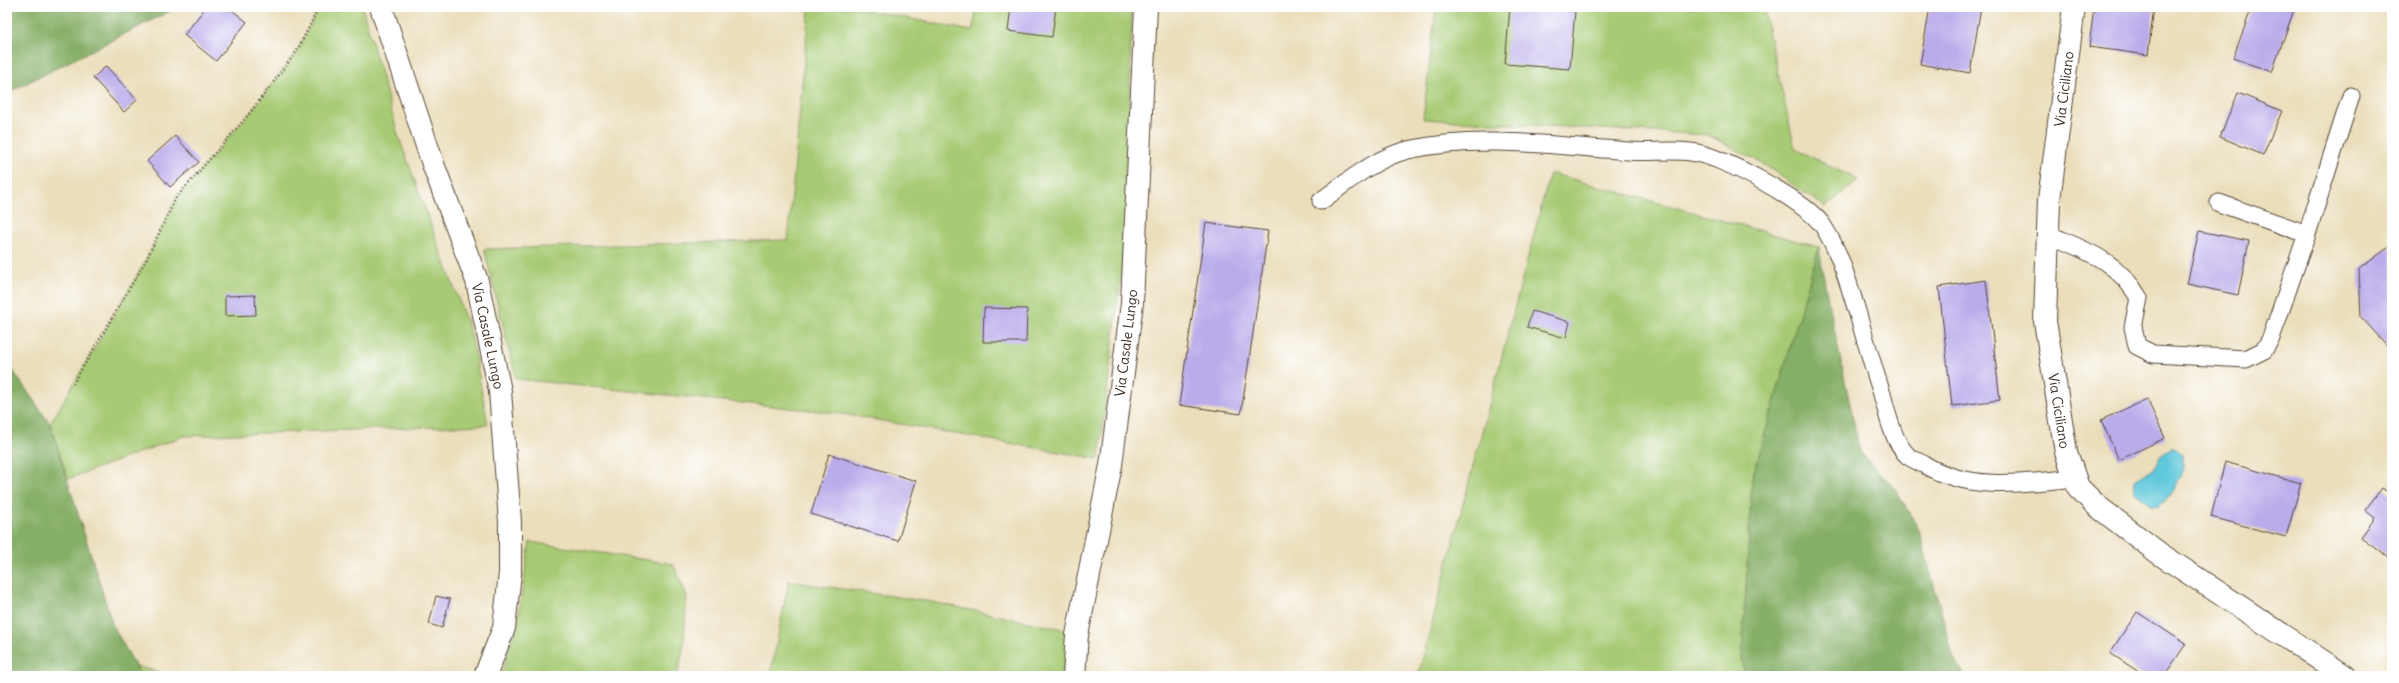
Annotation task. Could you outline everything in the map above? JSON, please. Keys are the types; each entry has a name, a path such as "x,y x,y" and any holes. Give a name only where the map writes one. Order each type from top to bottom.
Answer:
{"street":[{"name":"Via Casale Lungo","path":"380,7 433,164 477,281 500,391 510,522 510,573 504,628 485,676"},
{"name":"Via Casale Lungo","path":"1074,676 1078,635 1111,465 1132,303 1146,7"},
{"name":"Via Ciciliano","path":"2074,7 2050,200 2045,321 2066,452 2078,487 2128,532 2345,676"}],"lane":[{"path":"2048,234 2102,258 2129,281 2139,298 2133,327 2138,346 2153,354 2246,359 2264,350 2271,338 2308,234 2351,96"},
{"path":"1321,201 1385,158 1407,150 1450,144 1504,143 1642,152 1692,152 1739,169 1768,184 1796,203 1822,225 1843,265 1887,412 1897,438 1907,455 1934,470 1960,480 2011,484 2075,478"},
{"path":"2219,204 2308,234"}],"path":[{"path":"73,384 144,262 176,198 249,114 297,51 319,7"}],"green space":[{"path":"7,7 178,7 7,93"},
{"path":"319,7 362,7 399,138 471,334 488,425 184,436 68,479 50,424 145,262 176,198 249,114 297,51"},
{"path":"809,7 852,7 972,31 977,7 1132,7 1125,242 1099,459 837,413 516,379 484,249 788,240"},
{"path":"1436,7 1763,7 1795,149 1858,180 1825,207 1762,163 1708,135 1423,119"},
{"path":"1550,173 1819,247 1752,479 1742,660 1744,676 1418,676"},
{"path":"1819,247 1826,291 1860,452 1896,490 1919,530 1954,659 1965,676 1744,676 1742,660 1752,479"},
{"path":"7,362 50,424 113,626 141,676 7,676"},
{"path":"530,542 673,564 687,596 683,650 677,676 501,676 518,616"},
{"path":"789,581 932,602 1072,631 1067,676 770,676"},
{"path":"135,666 175,676 141,676"}],"water":[{"path":"2170,448 2179,451 2183,457 2183,465 2180,475 2176,485 2164,502 2158,507 2150,505 2134,491 2135,480 2156,467 2163,453"}],"building":[{"path":"206,7 228,7 247,22 216,61 184,35"},
{"path":"1011,7 1056,7 1052,37 1008,31"},
{"path":"1510,7 1575,11 1570,69 1505,64"},
{"path":"1930,7 1981,7 1970,73 1920,64"},
{"path":"2094,7 2154,7 2148,55 2089,47"},
{"path":"2252,7 2295,7 2272,72 2233,58"},
{"path":"106,66 137,100 124,112 93,78"},
{"path":"2238,93 2282,111 2263,155 2220,137"},
{"path":"175,136 199,162 170,187 147,161"},
{"path":"1206,223 1268,231 1241,414 1179,405"},
{"path":"2199,231 2249,241 2238,295 2187,284"},
{"path":"2389,247 2392,249 2392,351 2361,317 2359,269"},
{"path":"1986,280 2000,400 1952,406 1939,287"},
{"path":"255,295 256,315 225,316 225,296"},
{"path":"984,308 1027,309 1026,342 983,342"},
{"path":"1532,311 1570,322 1566,338 1527,327"},
{"path":"2147,399 2165,438 2119,460 2101,420"},
{"path":"829,454 916,481 898,541 811,514"},
{"path":"2225,462 2301,483 2286,537 2211,517"},
{"path":"2382,488 2392,495 2392,551 2388,557 2361,537 2375,518 2365,510"},
{"path":"436,596 450,599 442,628 429,624"},
{"path":"2137,612 2186,644 2164,676 2145,676 2110,653"}]}
